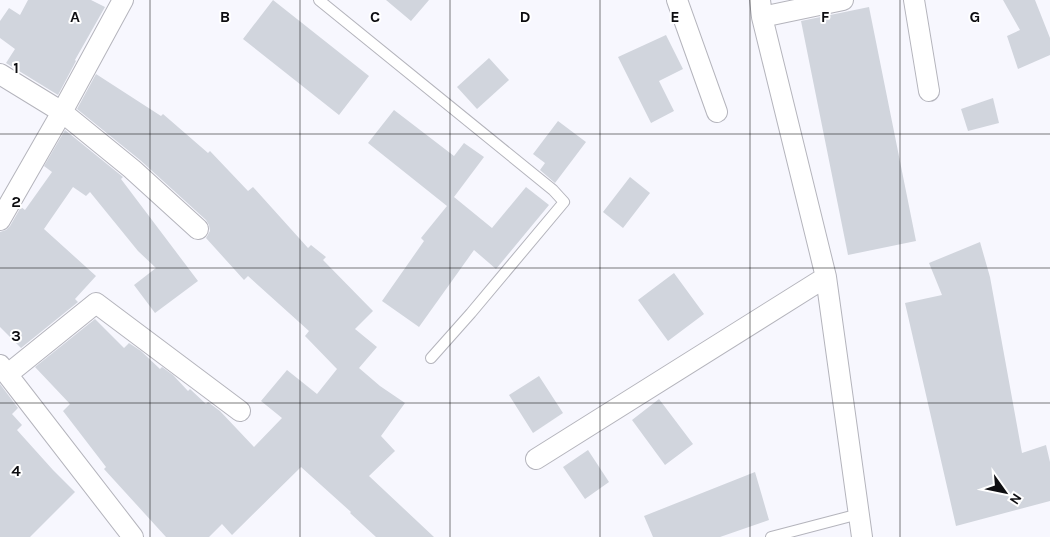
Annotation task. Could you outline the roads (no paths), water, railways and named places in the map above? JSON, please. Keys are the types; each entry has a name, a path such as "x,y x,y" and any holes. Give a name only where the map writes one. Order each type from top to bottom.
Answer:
{"street":[{"path":"0,220 123,0"},
{"path":"677,0 717,112"},
{"path":"843,0 761,9 826,277 862,537"},
{"path":"914,0 929,92"},
{"path":"0,74 62,112 132,168 198,229"},
{"path":"536,459 826,277"},
{"path":"133,537 4,370 96,303 240,411"}],"lane":[{"path":"319,0 553,190 564,202 472,313 431,358"},
{"path":"771,537 859,514"}]}
